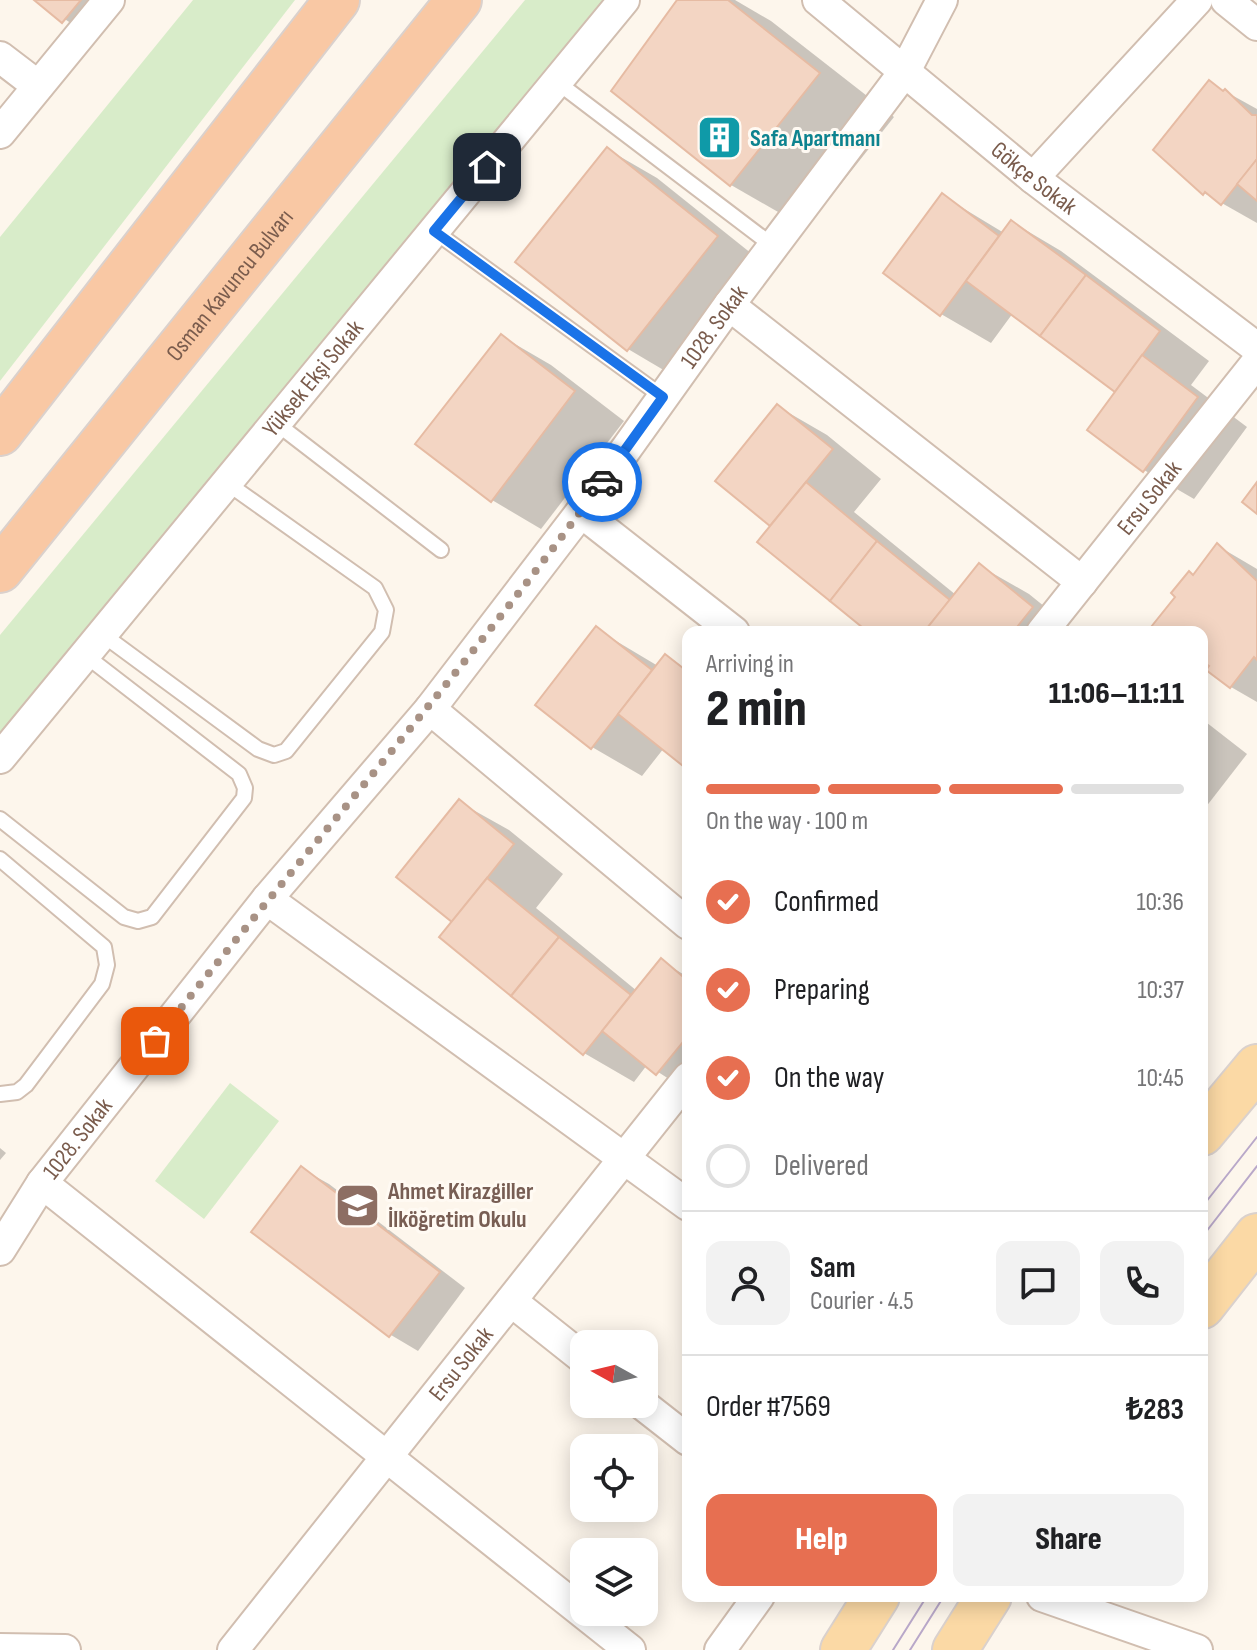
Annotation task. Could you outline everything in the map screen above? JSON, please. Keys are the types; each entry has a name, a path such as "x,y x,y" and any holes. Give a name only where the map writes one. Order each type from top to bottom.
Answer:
{"highway":[{"path":"0,433 337,0"},
{"name":"Osman Kavuncu Bulvarı","path":"0,570 459,0"}],"main road":[{"path":"1208,1126 1257,1067"},
{"path":"1208,1298 1257,1236"},
{"path":"843,1650 873,1602"},
{"path":"955,1650 985,1602"}],"street":[{"path":"0,133 109,0"},
{"name":"Yüksek Ekşi Sokak","path":"0,758 624,0"},
{"name":"Gökçe Sokak","path":"818,0 1033,178 1257,348"},
{"name":"1028. Sokak","path":"0,1250 42,1183 267,899 430,709 581,512 729,305 905,71 942,0"},
{"path":"1033,178 1197,0"},
{"path":"1226,0 1257,25"},
{"path":"0,57 38,86"},
{"path":"729,305 1082,582"},
{"name":"Ersu Sokak","path":"1047,626 1257,362"},
{"path":"581,512 726,626"},
{"path":"430,709 682,919"},
{"path":"267,899 682,1201"},
{"name":"Ersu Sokak","path":"233,1650 682,1086"},
{"path":"42,1183 630,1650"},
{"path":"511,1301 570,1348"},
{"path":"658,1417 682,1435"},
{"path":"720,1650 755,1602"},
{"path":"1059,1602 1197,1650"},
{"path":"0,1649 65,1650"}],"lane":[{"path":"557,82 773,246"},
{"path":"434,231 663,397"},
{"path":"276,423 441,550"},
{"path":"93,645 258,749 274,755 286,751 382,632 386,610 375,588 227,483"},
{"path":"0,819 124,917 138,921 152,917 244,798 245,788 239,774 93,645"},
{"path":"0,859 104,947 107,965 102,984 26,1085 17,1092 0,1094"}],"green space":[{"path":"193,0 295,0 0,381 0,237"},
{"path":"525,0 606,0 0,739 0,635"},
{"path":"230,1083 279,1121 204,1219 155,1181"}],"building":[{"path":"34,0 81,0 62,23"},
{"name":"Safa Apartmanı","path":"677,0 728,0 820,73 730,186 611,91"},
{"path":"1209,80 1223,91 1225,89 1252,115 1257,115 1257,159 1221,205 1205,192 1203,195 1153,150"},
{"path":"607,147 718,236 627,351 515,262"},
{"path":"1257,159 1257,201 1237,184"},
{"path":"942,193 999,236 940,316 883,273"},
{"path":"1011,220 1086,275 1040,336 966,281"},
{"path":"1086,275 1160,331 1115,392 1040,336"},
{"path":"501,334 575,391 491,502 415,444"},
{"path":"1142,355 1198,397 1143,472 1087,430"},
{"path":"777,404 833,449 770,526 715,481"},
{"path":"806,482 877,541 830,601 757,542"},
{"path":"1257,482 1257,514 1242,502"},
{"path":"877,541 950,600 929,626 861,626 830,601"},
{"path":"1217,543 1257,581 1257,660 1254,657 1230,688 1208,672 1208,626 1152,626 1175,597 1171,593 1189,571 1193,575"},
{"path":"979,563 1033,607 1018,626 929,626"},
{"path":"596,626 652,670 591,749 535,705"},
{"path":"665,654 682,667 682,765 618,714"},
{"path":"459,799 514,844 452,922 396,877"},
{"path":"487,878 559,937 511,996 439,937"},
{"path":"559,937 631,995 583,1055 511,996"},
{"path":"661,958 682,976 682,1043 656,1075 602,1031"},
{"path":"301,1166 440,1272 389,1337 251,1232"}],"tram line":[{"path":"1208,1199 1257,1137"},
{"path":"1208,1229 1257,1166"},
{"path":"893,1650 923,1602"},
{"path":"910,1650 940,1602"}],"way so far":[{"path":"155,1041 267,899 430,709 602,482"}],"place":[{"name":"Safa Apartmanı","path":"719,138"},
{"name":"Ahmet Kirazgiller İlköğretim Okulu","path":"357,1205"}],"route":[{"path":"487,167 434,231 663,397 602,482"}]}
